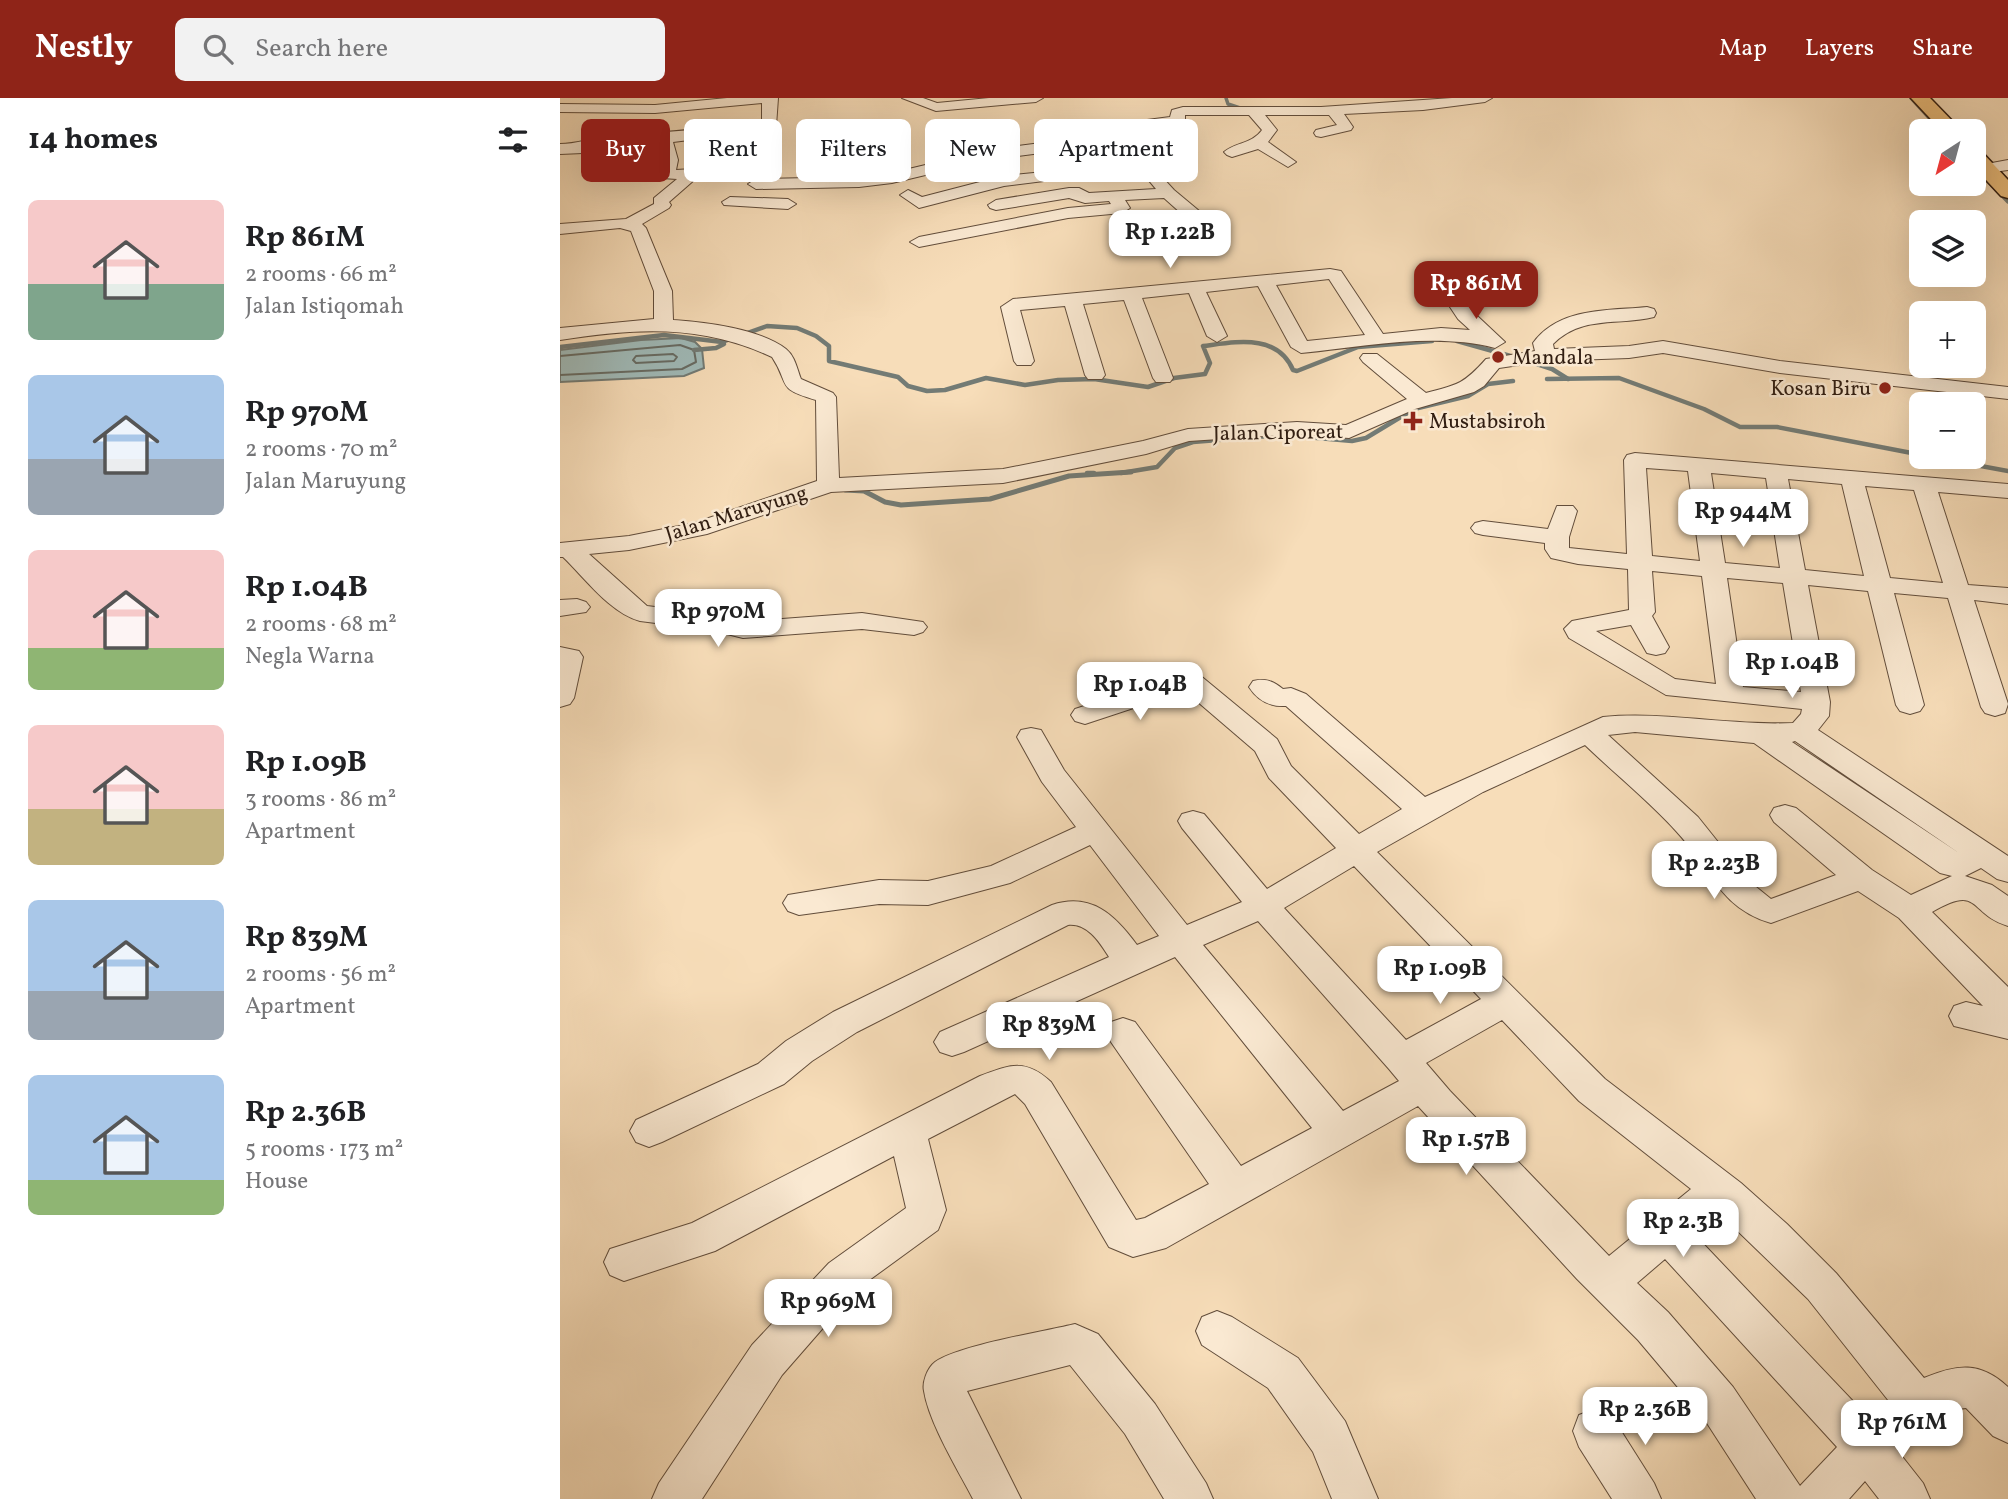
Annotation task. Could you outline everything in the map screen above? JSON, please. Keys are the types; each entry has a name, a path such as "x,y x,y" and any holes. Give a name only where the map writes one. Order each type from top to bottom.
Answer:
{"highway":[{"path":"1920,98 1940,119"},
{"path":"1986,168 2008,192"}],"street":[{"path":"560,107 763,98 769,126 670,137"},
{"path":"909,98 934,107 1036,98"},
{"path":"1220,98 1234,109"},
{"path":"1178,119 1177,113 1183,111 1409,107 1485,98"},
{"path":"1409,107 1425,121"},
{"path":"1321,133 1347,126 1333,110"},
{"path":"1232,152 1261,144 1270,130 1253,111"},
{"path":"1261,144 1288,162"},
{"path":"560,149 581,148"},
{"path":"1986,163 2008,165"},
{"path":"560,229 630,224 663,205 660,201 694,174 670,175"},
{"path":"756,184 856,182"},
{"path":"895,182 905,201 961,192 999,182"},
{"path":"951,182 961,192"},
{"path":"1157,182 1198,219"},
{"path":"996,205 1080,193 1085,198 1122,208"},
{"path":"919,242 1072,218 1122,208 1168,193"},
{"path":"730,202 807,204"},
{"path":"630,224 638,228 659,276 663,291 664,324"},
{"path":"1437,274 1465,315 1507,351"},
{"path":"1024,361 1010,307 1018,304 1335,275 1374,349 1422,401"},
{"path":"1264,280 1299,346 1304,348 1374,349 1441,334 1507,351"},
{"path":"1195,287 1217,336"},
{"path":"1131,293 1163,378"},
{"path":"1072,299 1095,375"},
{"path":"1546,355 1543,343 1554,330 1571,320 1647,313"},
{"path":"560,334 621,325 664,324 717,329 779,353 783,356 795,385 826,397 828,485"},
{"name":"Jalan Ciporeat","path":"828,485 1003,476 1136,450 1188,435 1297,428 1349,432 1422,401 1477,383 1489,364 1507,351 1546,355 1629,352 1663,347 1780,367 2008,393"},
{"path":"1816,702 1691,691 1665,685 1602,644 1578,632 1578,628 1639,615 1642,612 1634,460 1924,485 2006,495"},
{"path":"1699,467 1731,695"},
{"path":"1776,473 1816,702 1815,716 1801,732"},
{"path":"1852,479 1910,705"},
{"name":"Jalan Maruyung","path":"564,549 629,543 699,528 828,485"},
{"path":"1924,485 1995,707"},
{"path":"1565,511 1557,537 1557,549 1561,554 1638,564 2008,596"},
{"path":"1483,528 1557,537"},
{"path":"564,549 640,612 711,622 743,630 862,621 915,627"},
{"path":"1639,615 1656,647"},
{"path":"560,655 570,657 560,698"},
{"path":"1086,715 1184,682 1192,683 1267,747 1279,771 1592,1090 1719,1189 1773,1237 1822,1286 1919,1405"},
{"path":"1263,687 1277,698 1288,697 1296,700 1422,811"},
{"path":"952,1042 1264,906 1422,811 1589,733 1622,723 1761,734 1801,732 2008,871"},
{"path":"1589,733 1686,824 1730,880 1758,908 1771,911 1861,878"},
{"path":"1761,734 1951,865 1959,866 1976,858"},
{"path":"1031,737 1052,775 1215,984 1336,1131"},
{"path":"1785,815 1861,878 1910,910 2008,1009"},
{"path":"1193,821 1264,906 1413,1072 1608,1282 1653,1326 1718,1402 1783,1499"},
{"path":"799,903 879,892 928,893 999,874 1096,830"},
{"path":"1910,910 1945,890 1963,885 1978,889 2008,914"},
{"path":"649,1131 771,1074 799,1051 845,1022 1063,913 1077,910 1096,918 1131,962"},
{"path":"624,1262 701,1238 993,1087 1020,1078 1038,1093 1123,1234 1133,1239 1152,1235 1336,1131 1506,1001"},
{"path":"1966,1016 2008,1025"},
{"path":"1123,1032 1235,1189"},
{"path":"675,1499 767,1360 843,1276 924,1218 926,1210 907,1131"},
{"path":"1608,1282 1719,1189"},
{"path":"1667,1234 1866,1446 1908,1499"},
{"path":"1217,1331 1283,1373 1329,1437 1354,1499"},
{"path":"998,1499 947,1402 945,1383 964,1371 1077,1344 1140,1419 1190,1499"},
{"path":"1818,1499 1866,1446 1933,1394 1950,1388 1967,1387 1992,1401 2008,1421"},
{"path":"1595,1431 1639,1499"}],"water":[{"path":"681,338 695,342 702,349 704,368 684,376 560,382 560,350"}],"waterway":[{"path":"1226,98 1228,104 1240,108"},
{"path":"1911,98 1930,119"},
{"path":"1986,179 2008,202"},
{"path":"560,347 664,335 722,342 767,326 797,328 816,336 829,346 829,361 898,377 908,386 927,391 945,390 986,378 1025,385 1058,380 1094,379 1148,387 1174,378 1205,374 1210,363 1203,346 1229,343 1266,345 1277,350 1293,370 1297,371 1358,347 1432,341"},
{"path":"1457,341 1514,357"},
{"path":"694,350 716,348 724,344"},
{"path":"1524,360 1552,369 1568,379"},
{"path":"1568,379 1619,378 1704,409 1740,427 1777,427 1909,452"},
{"path":"1547,379 1568,379"},
{"path":"1124,472 1157,467 1175,448 1193,442 1283,435 1352,441 1366,438 1414,409 1468,396 1488,384 1513,381"},
{"path":"1986,467 2008,471"},
{"path":"845,490 864,491 885,502 901,505 990,499 1069,476 1124,472"},
{"path":"1124,472 1131,472"},
{"path":"1087,473 1094,473"}],"place":[{"name":"Mandala","path":"1498,357"},
{"name":"Kosan Biru","path":"1885,388"},
{"name":"Mustabsiroh","path":"1413,421"}]}
